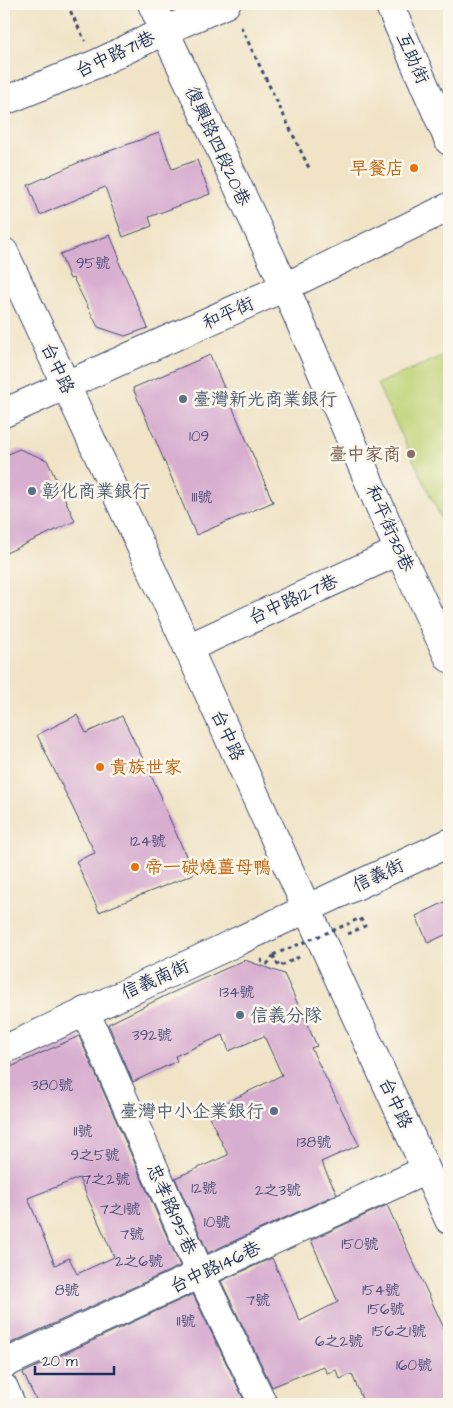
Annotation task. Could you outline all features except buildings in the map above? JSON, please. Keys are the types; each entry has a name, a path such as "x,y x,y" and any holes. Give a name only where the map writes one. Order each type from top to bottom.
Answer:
{"street":[{"name":"復興路四段20巷","path":"152,4 285,287"},
{"name":"互助街","path":"389,4 449,140"},
{"name":"台中路71巷","path":"4,101 96,64 164,31 232,12"},
{"name":"和平街","path":"4,413 285,287 449,207"},
{"name":"台中路","path":"4,252 188,648 449,1220"},
{"name":"和平街38巷","path":"285,287 399,551 449,658"},
{"name":"台中路127巷","path":"188,648 399,551"},
{"name":"信義街","path":"307,909 449,843"},
{"name":"信義南街","path":"4,1050 307,909"},
{"name":"忠孝路195巷","path":"85,1011 200,1273 263,1404"},
{"name":"台中路146巷","path":"4,1364 426,1170"},
{"path":"4,1388 11,1404"}],"path":[{"path":"67,4 96,64"},
{"path":"232,12 309,168"},
{"path":"273,955 360,918 365,926 350,934"}],"green space":[{"path":"449,353 449,535 377,384"}],"place":[{"name":"早餐店","path":"414,168"},
{"name":"臺灣新光商業銀行","path":"183,399"},
{"name":"臺中家商","path":"411,454"},
{"name":"彰化商業銀行","path":"32,491"},
{"name":"貴族世家","path":"100,767"},
{"name":"帝一碳燒薑母鴨","path":"135,867"},
{"name":"信義分隊","path":"240,1015"},
{"name":"臺灣中小企業銀行","path":"274,1111"}]}
